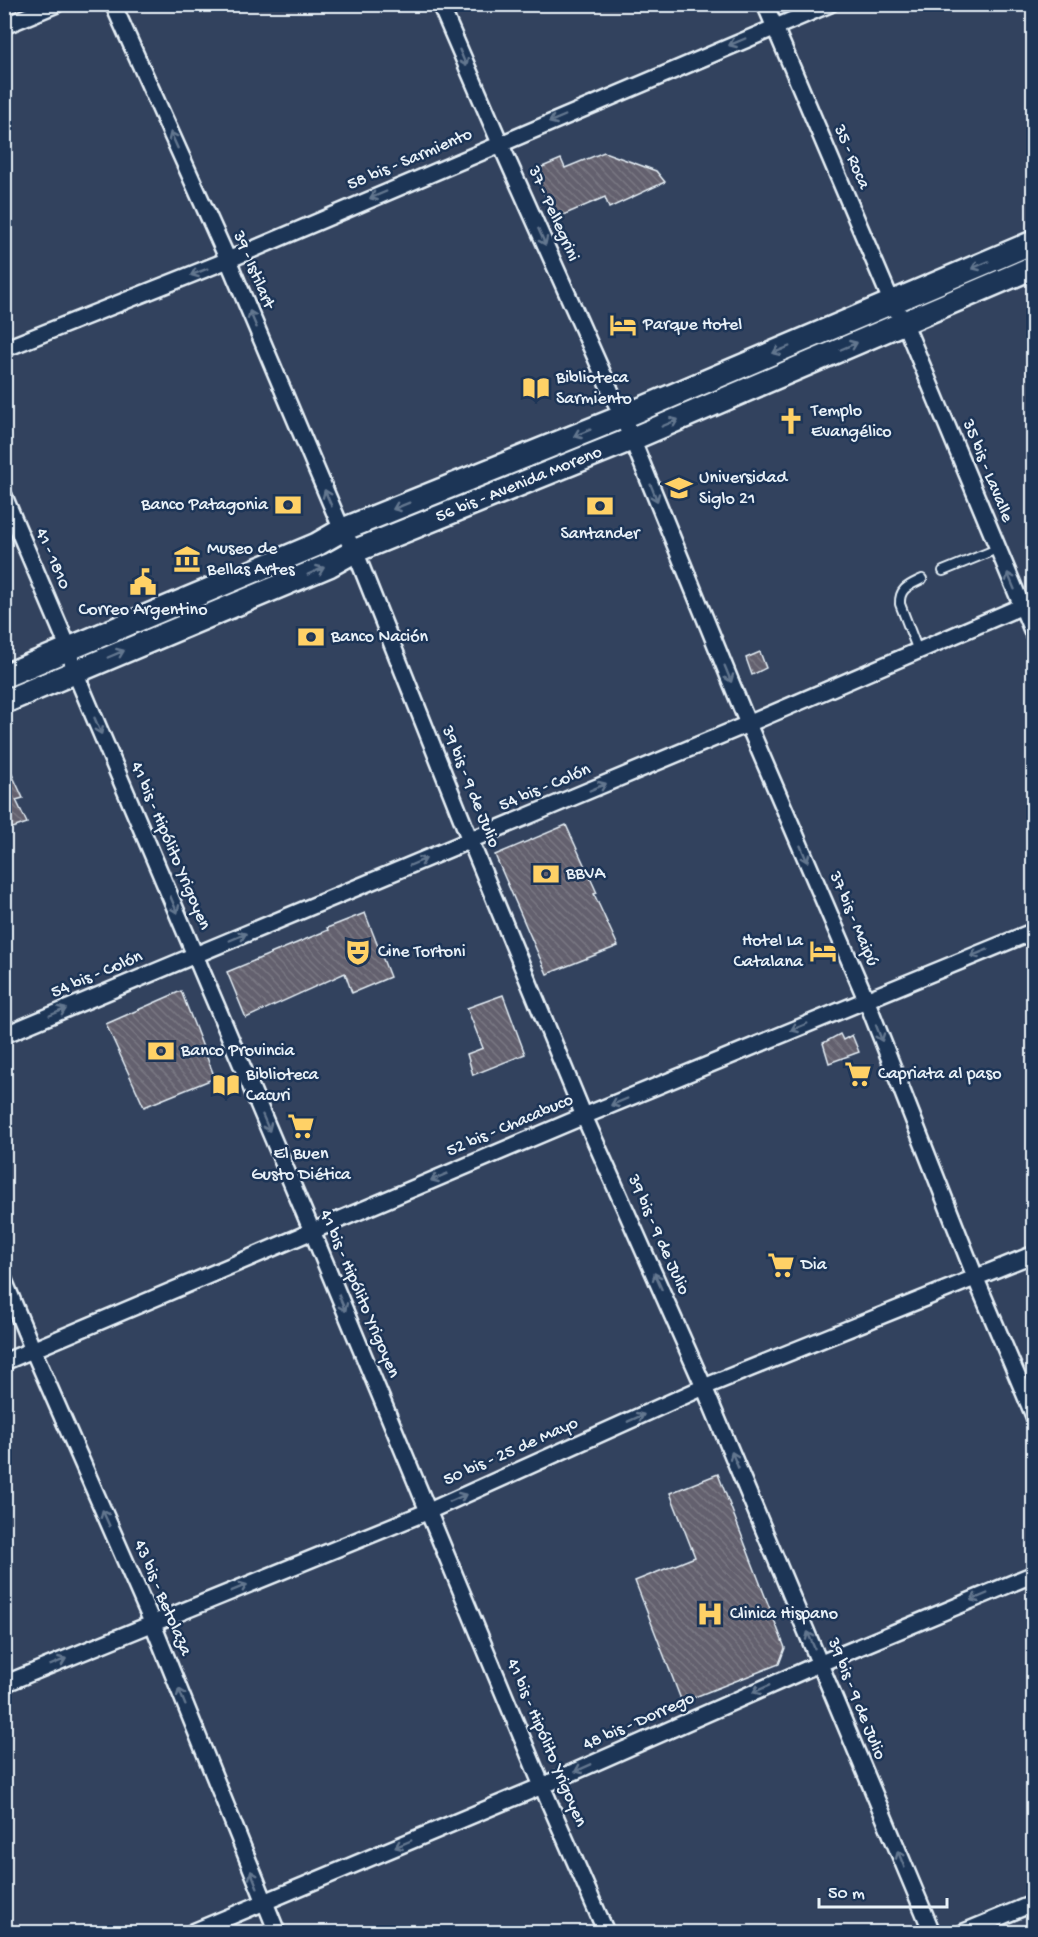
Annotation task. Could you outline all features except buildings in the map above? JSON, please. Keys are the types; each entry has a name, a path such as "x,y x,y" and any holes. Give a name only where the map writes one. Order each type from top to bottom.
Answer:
{"main road":[{"name":"56 bis - Avenida Moreno","path":"4,676 316,545 342,530 622,417 1034,242"},
{"name":"56 bis - Avenida Moreno","path":"4,702 330,565 354,551 632,439 1034,267"}],"street":[{"path":"4,26 57,4"},
{"name":"39 - Istilart","path":"113,4 228,260 342,530 354,551"},
{"name":"37 - Pellegrini","path":"440,4 632,439"},
{"name":"35 - Roca","path":"765,4 892,303 904,322"},
{"name":"58 bis - Sarmiento","path":"4,349 228,260 830,4"},
{"name":"35 bis - Lavalle","path":"904,322 997,549 1028,604 1034,635"},
{"name":"37 bis - Maipú","path":"632,439 748,724 866,999 976,1279 1034,1416"},
{"name":"41 - 1810","path":"4,496 69,649 75,672"},
{"name":"39 bis - 9 de Julio","path":"354,551 584,1116 705,1388 932,1932"},
{"name":"54 bis - Colón","path":"4,1035 748,724 1028,604"},
{"name":"41 bis - Hipólito Yrigoyen","path":"75,672 312,1231 542,1786 606,1932"},
{"name":"52 bis - Chacabuco","path":"4,1362 584,1116 1034,931"},
{"name":"50 bis - 25 de Mayo","path":"4,1684 429,1511 705,1388 1034,1254"},
{"name":"43 bis - Betolaza","path":"4,1280 152,1623 277,1932"},
{"name":"48 bis - Dorrego","path":"193,1932 542,1786 820,1663 1034,1574"},
{"path":"964,1932 1034,1903"}],"lane":[{"path":"943,571 997,549"},
{"path":"918,651 900,604 900,598 906,587 922,579"}],"green space":[{"path":"590,438 593,445 396,527 393,521"}],"place":[{"name":"Parque Hotel","path":"623,325"},
{"name":"Biblioteca Sarmiento","path":"536,388"},
{"name":"Templo Evangélico","path":"791,421"},
{"name":"Universidad Siglo 21","path":"679,488"},
{"name":"Banco Patagonia","path":"288,505"},
{"name":"Santander","path":"600,506"},
{"name":"Museo de Bellas Artes","path":"187,559"},
{"name":"Correo Argentino","path":"143,582"},
{"name":"Banco Nación","path":"311,637"},
{"name":"BBVA","path":"546,874"},
{"name":"Hotel La Catalana","path":"823,951"},
{"name":"Cine Tortoni","path":"358,952"},
{"name":"Banco Provincia","path":"161,1051"},
{"name":"Capriata al paso","path":"858,1074"},
{"name":"Biblioteca Cacuri","path":"226,1085"},
{"name":"El Buen Gusto Diética","path":"301,1126"},
{"name":"Dia","path":"781,1265"},
{"name":"Clinica Hispano","path":"710,1614"}]}
